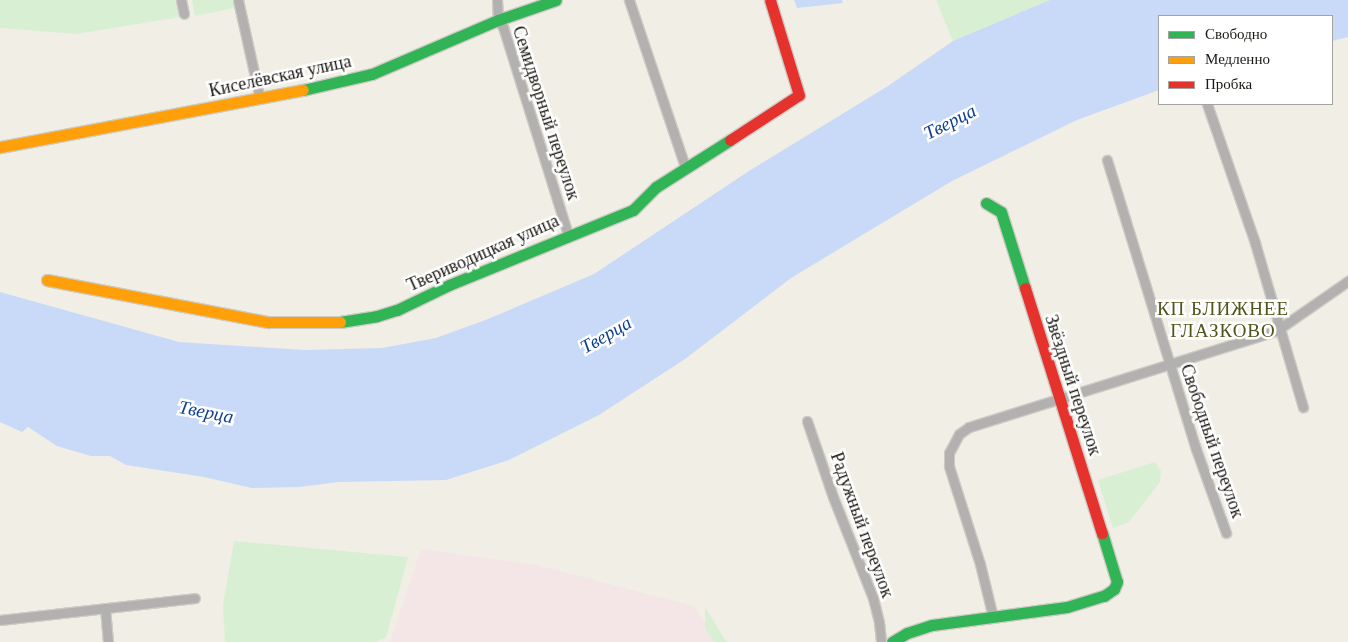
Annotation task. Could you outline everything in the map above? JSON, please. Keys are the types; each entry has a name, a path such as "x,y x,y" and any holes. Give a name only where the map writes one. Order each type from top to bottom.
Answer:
{"street":[{"path":"181,0 184,14"},
{"path":"238,0 260,99"},
{"name":"Семидворный переулок","path":"497,0 498,20 503,27 568,235"},
{"name":"Киселёвская улица","path":"0,147 260,99 372,74 498,20 556,0"},
{"path":"629,0 686,168"},
{"name":"Твериводицкая улица","path":"47,280 268,322 333,322 377,316 397,310 449,285 633,210 656,187 799,95 770,0"},
{"path":"1207,105 1254,243 1303,407"},
{"name":"Свободный переулок","path":"1107,160 1169,366 1226,532"},
{"name":"Звёздный переулок","path":"986,203 1001,212 1034,322 1117,578 1116,586 1104,596 1068,607 993,617"},
{"path":"892,642 907,633 932,625 993,617 980,564 949,466 949,453 952,444 959,434 969,426 1169,366 1280,330 1345,283 1348,293"},
{"name":"Радужный переулок","path":"806,421 833,497 873,598 879,622 881,642"},
{"path":"0,620 195,598"},
{"path":"105,608 108,642"}],"shaded area":[{"path":"421,549 536,565 694,606 718,642 390,642"}],"green space":[{"path":"0,0 178,0 181,17 76,34 0,28"},
{"path":"192,0 236,0 237,4 234,8 195,16"},
{"path":"936,0 1050,0 953,41"},
{"path":"1155,462 1161,471 1160,482 1129,522 1113,528 1098,480"},
{"path":"234,541 408,557 386,638 375,642 225,642 223,605"},
{"path":"705,607 727,642 714,642 705,628"}],"water":[{"path":"794,0 842,0 843,3 797,8"},
{"name":"Тверца","path":"1050,0 1348,0 1348,37 1333,41 1333,15 1158,15 1158,90 1077,120 952,181 791,278 685,359 599,415 509,460 446,480 339,482 299,487 252,488 204,477 126,465 110,456 91,456 57,446 28,427 22,432 0,422 0,292 179,342 305,350 382,348 436,338 488,319 594,274 749,171 888,86 953,41"}],"traffic: fast":[{"path":"303,90 372,74 498,20 556,0"},
{"path":"340,322 377,316 397,310 449,285 633,210 656,187 730,140"},
{"path":"986,203 1001,212 1025,288"},
{"path":"892,642 907,633 932,625 1067,607 1104,596 1114,589 1117,582 1102,533"}],"traffic: slow":[{"path":"0,147 303,90"},
{"path":"47,280 268,322 340,322"}],"traffic: jam":[{"path":"730,140 799,95 770,0"},
{"path":"1025,288 1102,533"}],"district":[{"name":"КП БЛИЖНЕЕ ГЛАЗКОВО","path":"1223,320"}]}
